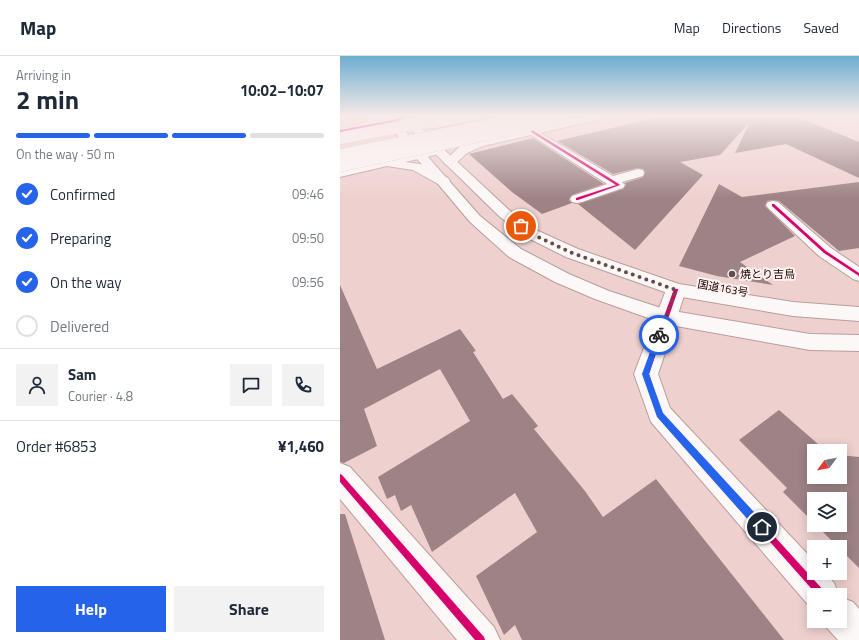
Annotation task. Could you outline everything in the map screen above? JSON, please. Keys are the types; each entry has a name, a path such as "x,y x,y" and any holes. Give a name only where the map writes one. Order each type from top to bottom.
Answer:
{"main road":[{"path":"340,146 354,143"},
{"path":"340,151 371,143"},
{"path":"340,160 382,143"},
{"path":"363,168 393,143"},
{"path":"340,155 398,143"},
{"path":"410,143 475,219 516,253 569,281 602,295 665,317 810,342 859,342"},
{"name":"国道163号","path":"432,143 504,213 530,233 572,253 676,290 793,309 859,314"},
{"path":"437,143 457,154 470,146 481,143"},
{"path":"340,166 447,143"},
{"path":"551,143 618,185 577,199"},
{"path":"340,173 363,168 395,164 416,167 443,181"},
{"path":"611,181 638,173"},
{"path":"773,205 825,252 859,275"},
{"path":"676,290 665,317 646,374 660,414 816,588"},
{"path":"340,477 482,640"},
{"path":"847,623 859,636"}],"building":[{"path":"512,143 541,143 604,184 572,195 569,200 572,203 542,214 512,192 469,154"},
{"path":"561,143 731,143 720,155 680,162 703,175 635,250 578,204 623,189 626,185 625,183 643,177 645,173 644,170 638,168 613,174"},
{"path":"740,143 859,143 859,178 786,144 735,153"},
{"path":"859,182 859,248 839,251 779,201 773,200 767,201 765,206 795,236 740,262 773,285 717,276 679,266 719,184 742,197"},
{"path":"340,285 377,369 460,329 476,351 473,352 503,399 512,394 538,426 534,429 585,491 603,517 656,479 784,640 522,640 515,625 504,635 476,576 537,532 515,493 432,552 411,505 401,511 395,495 387,499 378,477 470,421 440,369 364,409 377,446 344,463 340,462"},
{"path":"779,410 818,444 807,444 807,484 847,484 847,456 859,457 859,568 847,556 847,540 831,540 823,532 847,532 847,492 807,492 807,516 783,492 787,488 739,440"},
{"path":"340,514 345,514 385,640 340,640"}],"cycle path":[{"path":"552,143 618,185 577,199"},
{"path":"773,205 825,252 859,275"},
{"path":"676,290 646,374 660,414 816,588"},
{"path":"340,477 481,640"}],"way so far":[{"path":"521,226 530,233 572,253 676,290 659,335"}],"place":[{"name":"焼とり吉鳥","path":"732,274"}],"route":[{"path":"659,335 646,374 660,414 762,527"}]}
